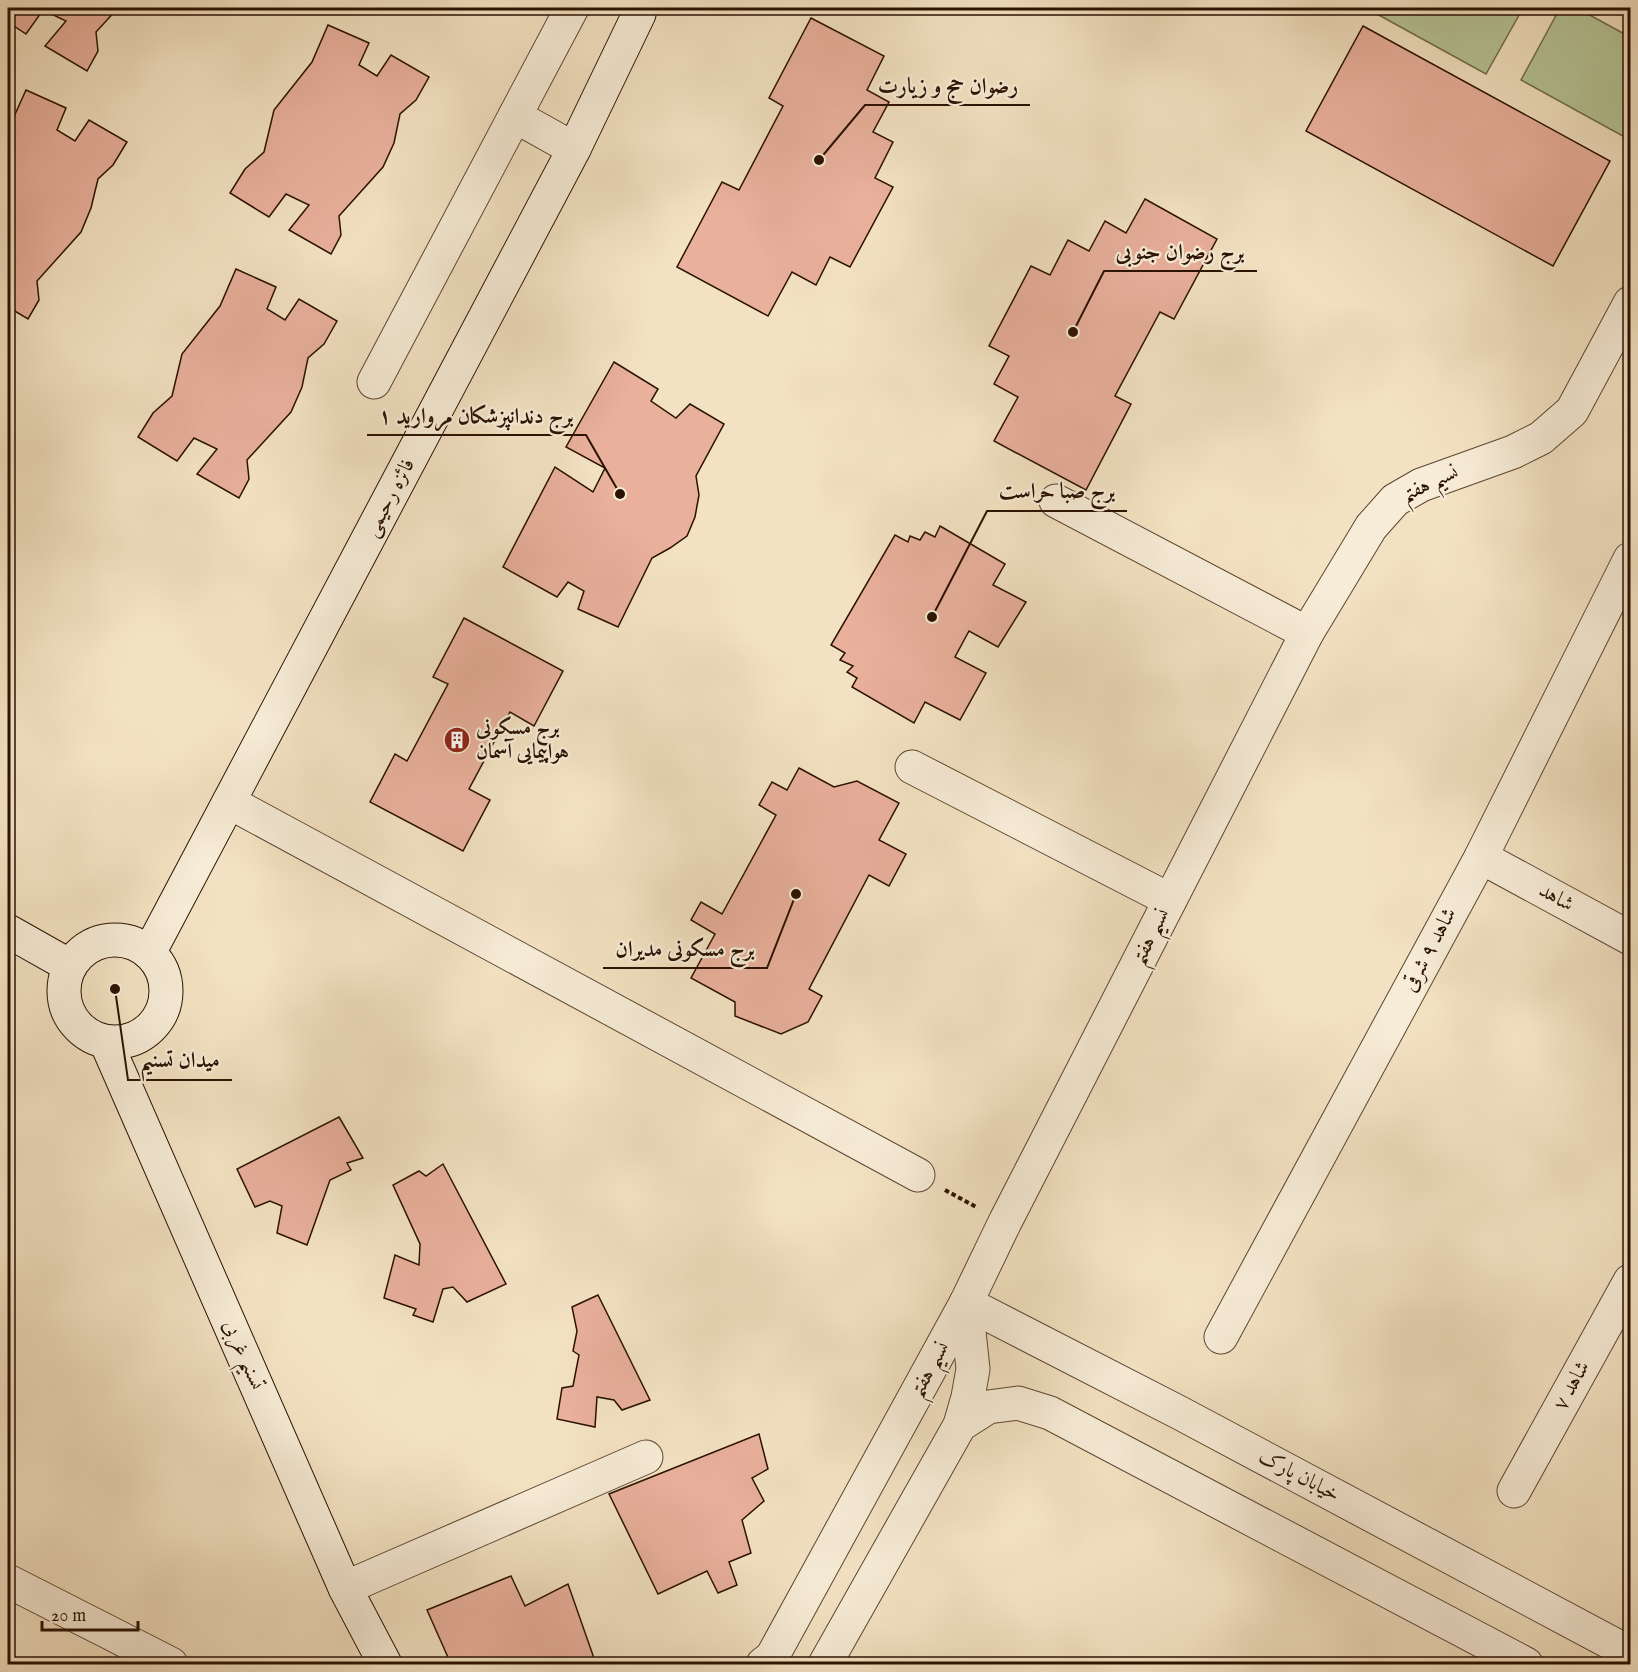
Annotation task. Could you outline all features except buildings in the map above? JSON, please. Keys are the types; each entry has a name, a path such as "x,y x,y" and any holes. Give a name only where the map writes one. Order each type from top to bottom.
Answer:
{"street":[{"path":"374,382 572,8"},
{"name":"فائزه رحیمی","path":"149,953 574,149 640,8"},
{"path":"515,116 574,149"},
{"name":"نسیم هفتم","path":"763,1665 772,1657 966,1303 1005,1222 1307,633 1371,527 1395,500 1421,484 1513,452 1541,438 1572,411 1630,303"},
{"path":"1056,501 1307,633"},
{"name":"شاهد ۹ شرقی","path":"1221,1337 1481,857 1630,559"},
{"path":"912,767 1170,900"},
{"path":"229,802 918,1175"},
{"name":"شاهد","path":"1481,857 1630,939"},
{"path":"8,931 70,966"},
{"path":"107,940 130,942 149,953 160,966 165,981 166,997 161,1013 152,1027 138,1037 123,1042 106,1042 91,1037 77,1027 68,1013 64,997 64,981 70,966 80,953 107,940"},
{"name":"تسنیم غربی","path":"106,1042 345,1588 385,1665"},
{"name":"شاهد ۷","path":"1514,1491 1630,1281"},
{"path":"825,1665 960,1425 973,1369 966,1303"},
{"name":"خیابان پارک","path":"966,1303 1180,1413 1630,1653"},
{"path":"960,1425 988,1407 1018,1403 1050,1413 1526,1665"},
{"path":"345,1588 646,1457"},
{"path":"8,1581 171,1665"}],"path":[{"path":"918,1175 1005,1222"}],"green space":[{"path":"1366,8 1523,8 1486,74"},
{"path":"1560,8 1577,8 1630,37 1630,140 1521,80"}],"place":[{"name":"رضوان حج و زیارت","path":"819,160"},
{"name":"برج رضوان جنوبی","path":"1073,332"},
{"name":"برج دندانپزشکان مروارید ۱","path":"620,494"},
{"name":"برج صبا حراست","path":"932,617"},
{"name":"برج مسکونی هواپیمایی آسمان","path":"457,740"},
{"name":"برج مسکونی مدیران","path":"796,894"},
{"name":"میدان تسنیم","path":"115,989"}]}
